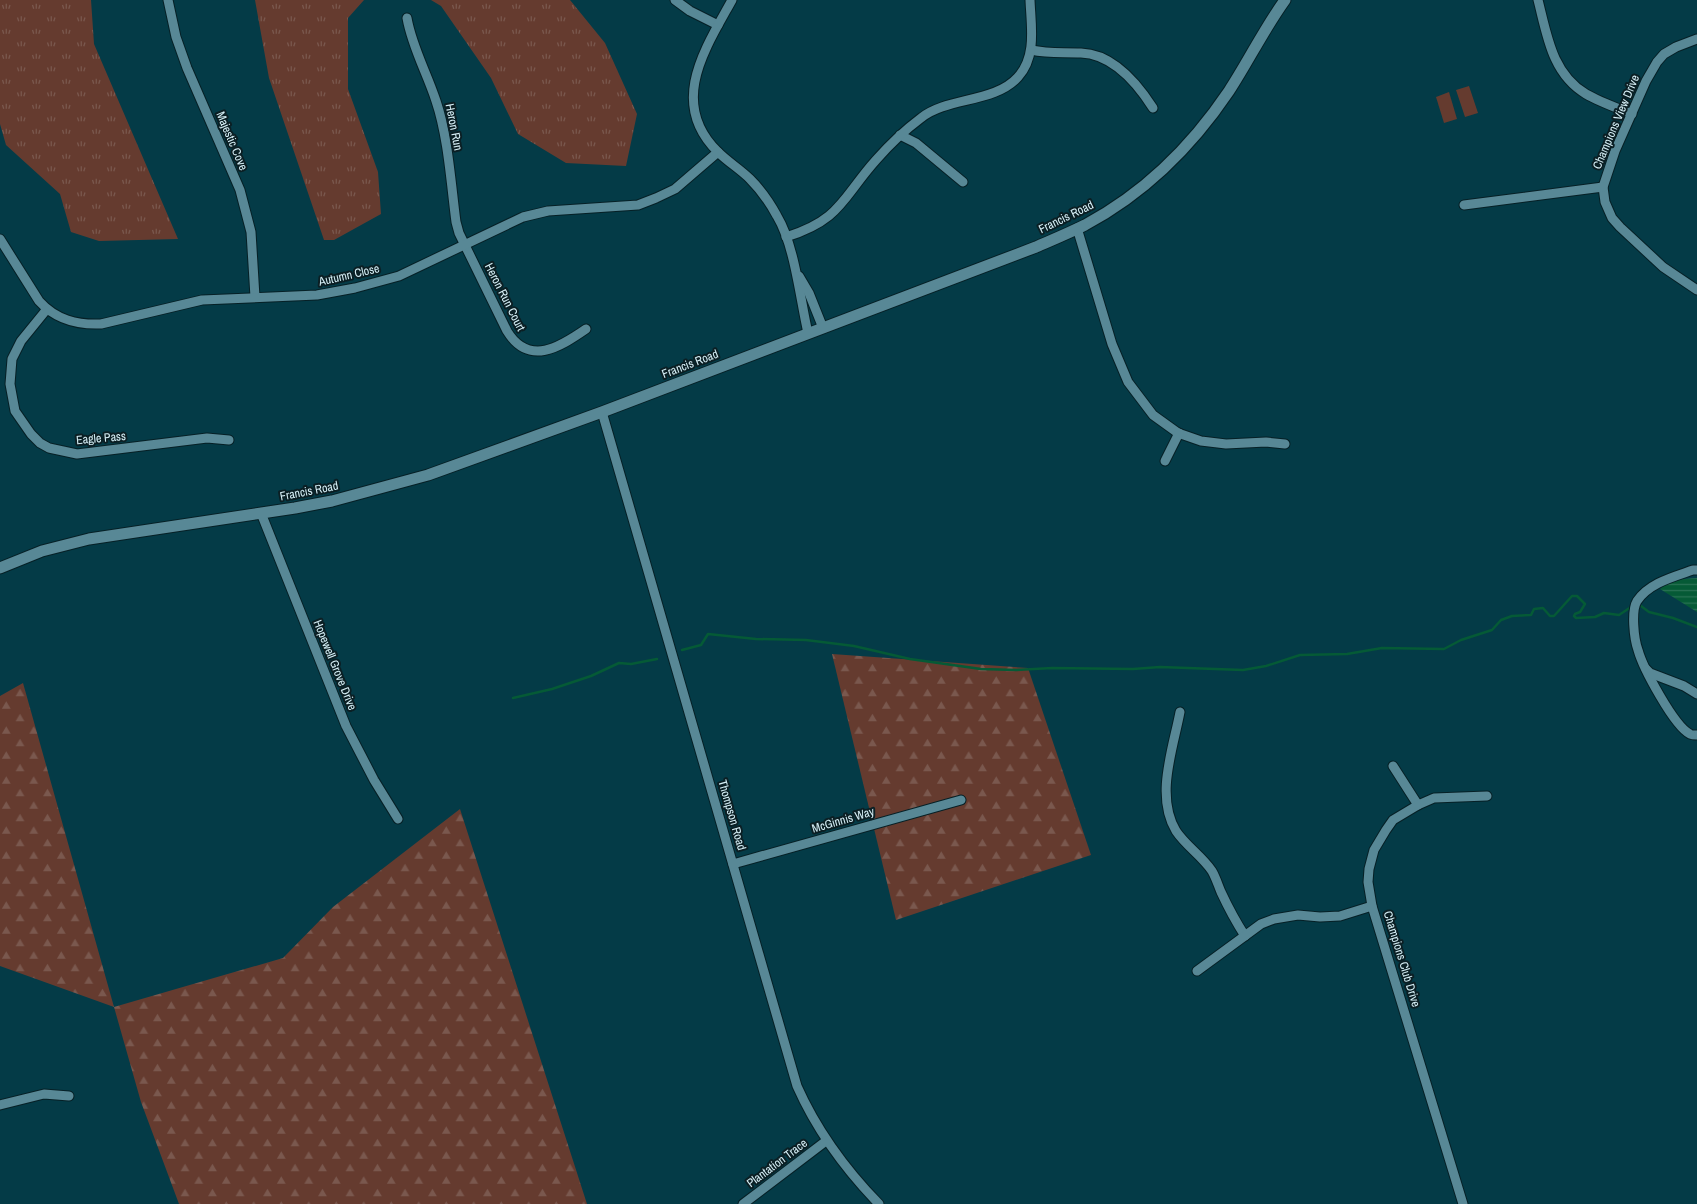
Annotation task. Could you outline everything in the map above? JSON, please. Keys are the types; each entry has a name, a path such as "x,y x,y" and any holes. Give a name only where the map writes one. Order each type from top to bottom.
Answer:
{"street":[{"name":"Majestic Cove","path":"168,0 176,37 187,68 240,190 251,232 255,297"},
{"path":"675,0 690,11 718,25"},
{"path":"732,0 696,72 692,87 694,115 708,140 718,152 750,179 768,200 779,218 796,272 808,334"},
{"path":"786,237 805,231 825,220 839,208 876,160 900,135 923,116 950,104 1000,91 1010,85 1025,67 1031,50 1030,0"},
{"name":"Francis Road","path":"0,568 42,551 89,540 332,501 428,475 602,412 1036,247 1104,214 1124,201 1178,154 1197,133 1228,91 1285,0"},
{"path":"1538,0 1551,51 1562,73 1572,84 1586,94 1632,114"},
{"name":"Heron Run","path":"407,18 410,36 437,102 443,127 456,222 465,244"},
{"name":"Champions View Drive","path":"1697,39 1686,42 1664,54 1657,62 1615,151 1604,187 1605,202 1612,218 1620,227 1663,267 1697,290"},
{"path":"1031,50 1047,54 1081,53 1104,58 1132,80 1153,108"},
{"path":"900,135 916,142 963,182"},
{"name":"Autumn Close","path":"0,239 47,309 65,320 85,325 101,324 202,300 317,295 355,288 399,276 523,217 562,210 638,205 674,189 718,152"},
{"path":"1464,205 1604,187"},
{"path":"1077,228 1112,344 1128,382 1153,415 1179,433 1201,441 1226,444 1266,442 1285,444"},
{"name":"Heron Run Court","path":"465,244 507,331 513,341 521,347 540,351 552,349 572,339 586,329"},
{"path":"796,272 809,293 822,328"},
{"name":"Eagle Pass","path":"47,309 21,341 15,353 12,360 10,384 14,411 40,443 49,448 78,454 207,438 230,440"},
{"name":"Thompson Road","path":"602,412 795,1079 806,1105 826,1141 844,1165 879,1204"},
{"path":"1165,461 1179,433"},
{"name":"Hopewell Grove Drive","path":"261,513 346,726 374,780 398,818"},
{"path":"1697,570 1654,585 1637,601 1634,609 1637,649 1646,669 1661,698 1677,721 1690,734 1697,735"},
{"path":"1646,669 1650,673 1684,686 1697,694"},
{"path":"1180,712 1167,774 1168,810 1177,832 1212,872 1237,923 1246,936"},
{"path":"1393,766 1418,805"},
{"name":"Champions Club Drive","path":"1463,1204 1372,906 1368,882 1374,850 1393,820 1418,805 1440,797 1487,796"},
{"name":"McGinnis Way","path":"733,864 961,800"},
{"path":"1197,971 1261,924 1274,919 1298,915 1340,916 1372,906"},
{"path":"0,1105 44,1094 69,1096"},
{"name":"Plantation Trace","path":"743,1204 826,1141"}],"green space":[{"path":"0,0 91,0 94,44 178,239 99,241 71,232 60,194 6,145 0,124"},
{"path":"255,0 364,0 348,18 348,89 378,172 381,214 334,240 324,240 269,78"},
{"path":"431,0 570,0 605,43 637,114 626,166 566,163 518,134 491,78 441,6"},
{"path":"1469,86 1478,113 1465,117 1456,90"},
{"path":"1449,92 1457,119 1444,123 1436,97"},
{"path":"832,654 1028,668 1091,855 896,920"},
{"path":"23,683 114,1007 0,966 0,696"},
{"path":"460,809 587,1204 179,1204 141,1102 114,1007 283,958 333,907"}],"shaded area":[{"path":"1697,578 1697,612 1660,589 1673,581"}],"waterway":[{"path":"682,650 701,645 708,634 756,639 806,640 854,646 910,659 981,669 1133,669 1160,667 1243,670 1266,666 1300,655 1347,654 1382,648 1444,649 1461,640 1492,630 1501,620 1512,616 1531,615 1534,609 1543,608 1550,616 1554,616 1572,596 1577,596 1585,604 1580,612 1575,614 1576,618 1595,617 1604,613 1619,615 1631,607"},
{"path":"1638,605 1649,612 1697,627"},
{"path":"513,698 552,689 591,676 619,663 631,664 657,659"}]}
